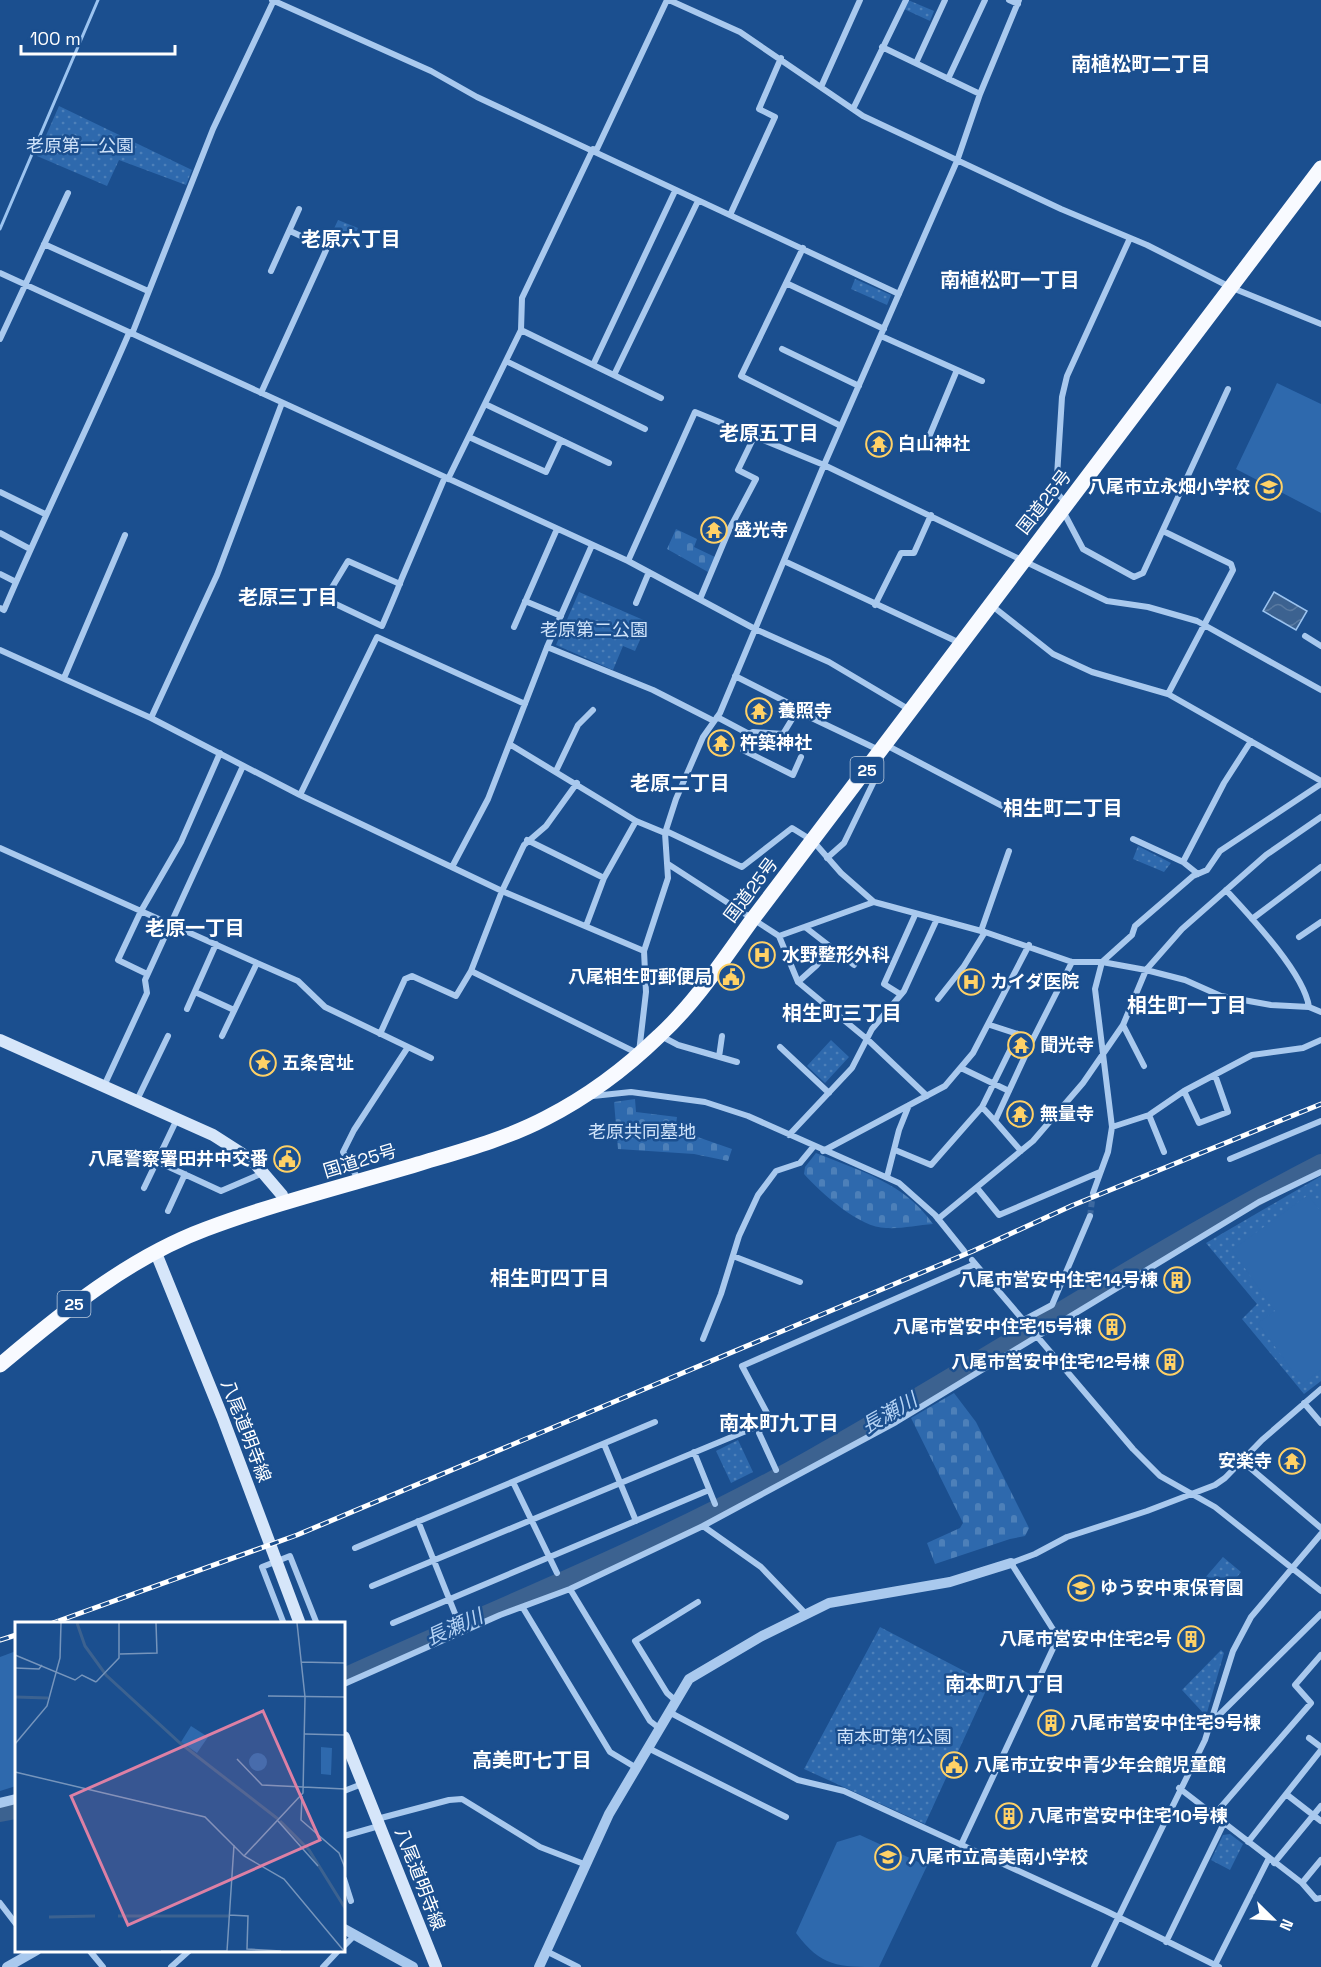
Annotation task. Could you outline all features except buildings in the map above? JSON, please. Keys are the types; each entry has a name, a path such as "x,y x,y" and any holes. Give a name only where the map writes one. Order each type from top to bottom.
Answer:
{"highway":[{"name":"国道25号","path":"0,1365 69,1307 156,1253 205,1229 473,1148 545,1119 583,1096 660,1036 691,1004 1022,562 1320,170"}],"main road":[{"path":"0,1040 137,1100 235,1148 264,1172 282,1195 285,1203"},
{"name":"八尾道明寺線","path":"156,1253 222,1416 300,1622"},
{"name":"八尾道明寺線","path":"345,1739 436,1967"}],"street":[{"path":"0,608 4,610 45,514 93,416 148,291 213,129 273,0 430,71 477,97 899,294"},
{"path":"400,584 348,561 325,599 382,626 446,478 521,330 522,298 668,0 740,32 782,58 853,109 957,161 1130,238 1230,287 1321,324"},
{"path":"821,87 860,0"},
{"path":"853,109 906,0"},
{"path":"916,63 945,0"},
{"path":"948,79 985,0"},
{"path":"471,971 639,1054 645,992 644,951 668,878 665,832 675,799 702,737 715,719 735,676 957,161 980,94 1018,2 1009,0"},
{"path":"882,47 980,94"},
{"path":"730,215 775,117 759,109 782,58"},
{"path":"593,365 675,191"},
{"path":"0,339 68,193"},
{"path":"615,375 698,201"},
{"path":"271,271 299,209"},
{"path":"290,231 327,248"},
{"path":"261,393 332,237"},
{"path":"1130,238 1068,375 1062,397 1056,492 1083,549 1134,577 1143,573 1228,389"},
{"path":"44,244 148,291"},
{"path":"803,248 741,376 841,426"},
{"path":"0,273 628,561 700,598 755,630 829,662 911,711"},
{"path":"786,283 982,381"},
{"path":"521,330 661,398"},
{"path":"782,349 859,386"},
{"path":"506,361 645,429"},
{"path":"924,449 957,370"},
{"path":"151,718 217,575 282,403"},
{"path":"485,404 609,463"},
{"path":"628,561 695,412 824,465 1107,601 1179,615 1205,626 1321,690"},
{"path":"468,437 546,472 561,440"},
{"path":"700,598 729,530 756,479 738,470 754,437"},
{"path":"0,492 45,514"},
{"path":"875,604 901,553 914,553 931,515"},
{"path":"514,627 557,529"},
{"path":"1163,531 1231,564 1233,570 1168,694"},
{"path":"0,533 30,549"},
{"path":"64,678 124,535"},
{"path":"452,867 488,799 511,745 547,647 592,545"},
{"path":"784,561 962,644"},
{"path":"636,603 649,572"},
{"path":"0,574 16,582"},
{"path":"525,601 561,616"},
{"path":"991,604 1053,654 1092,672 1168,694 1321,783 1220,851 1207,870 1198,874 1135,926 1132,935 1102,962 1095,989 1112,1127 1108,1152 1093,1192"},
{"path":"1305,636 1321,646"},
{"path":"300,795 377,637 525,704"},
{"path":"547,647 653,690 749,734 753,732 783,734 797,711"},
{"path":"0,650 151,718 300,795 502,891 644,951"},
{"path":"735,676 796,707 797,711 880,753 1010,810"},
{"path":"556,771 578,725 593,710"},
{"path":"749,734 743,750 793,775 801,757"},
{"path":"1183,862 1224,783 1251,741"},
{"path":"511,745 577,783 636,821 742,867 792,828 813,841 874,902 1029,945 1072,962 1102,962 1146,970 1185,980 1221,996 1271,1005 1309,1007 1321,1012"},
{"path":"147,974 118,960 141,912 181,842 220,753"},
{"path":"828,858 844,843 879,771 880,753"},
{"path":"104,1086 147,993 145,980 147,974 243,766"},
{"path":"380,1034 405,979 412,975 456,996 471,971 502,891 527,840 546,826 577,783"},
{"path":"938,1219 1040,1133 1104,1053 1123,1025 1146,970 1182,929 1266,855 1321,817"},
{"path":"586,926 604,878 636,821"},
{"path":"1133,839 1183,862 1198,874"},
{"path":"527,840 604,878"},
{"path":"0,848 298,981 325,1007 431,1058"},
{"path":"938,999 983,932 1009,851"},
{"path":"668,864 779,936 798,982 868,1040 927,1096"},
{"path":"1252,919 1321,867"},
{"path":"1226,890 1252,919 1297,979 1307,996 1309,1007"},
{"path":"779,936 874,902"},
{"path":"900,994 884,984 915,915"},
{"path":"789,1135 852,1068 872,1029 904,991 937,919"},
{"path":"1299,938 1321,922"},
{"path":"805,927 854,965"},
{"path":"187,1009 216,944"},
{"path":"823,1151 945,1086 961,1068 990,1024 1029,945"},
{"path":"798,982 817,965 831,947"},
{"path":"995,1121 1072,962"},
{"path":"222,1036 256,963"},
{"path":"195,992 234,1010"},
{"path":"990,1024 1034,1039"},
{"path":"1123,1025 1144,1066"},
{"path":"895,1150 930,1165 982,1107 1018,1034"},
{"path":"137,1100 168,1036"},
{"path":"660,1036 678,1045 737,1062"},
{"path":"719,1057 722,1036"},
{"path":"1112,1127 1149,1115 1184,1091 1252,1055 1303,1048 1321,1040"},
{"path":"359,1181 343,1152 354,1130 408,1047"},
{"path":"780,1047 829,1093"},
{"path":"961,1068 1009,1091"},
{"path":"1184,1091 1199,1123 1228,1112 1215,1075"},
{"path":"583,1096 631,1092 705,1102 748,1116 823,1151 887,1177 912,1192 964,1251"},
{"path":"887,1177 910,1104"},
{"path":"982,1107 1021,1151"},
{"path":"1149,1115 1164,1152"},
{"path":"144,1188 177,1119"},
{"path":"1230,1159 1321,1121"},
{"path":"703,1339 739,1236 766,1182 776,1171 800,1163 814,1146"},
{"path":"156,1161 221,1191 264,1172"},
{"path":"977,1188 999,1215 1100,1172"},
{"path":"345,1684 500,1615 570,1589 704,1526 896,1422 1259,1202 1321,1172"},
{"path":"168,1211 185,1174"},
{"path":"1025,1323 1052,1305 1090,1216"},
{"path":"733,1256 800,1282"},
{"path":"776,1470 759,1433 767,1413 742,1366 974,1262 1133,1449 1160,1476 1215,1507 1321,1592"},
{"path":"539,1967 584,1864 635,1767 689,1679 699,1671 806,1614 846,1599 950,1582 1011,1563 1042,1551 1060,1539 1148,1511 1188,1492 1215,1485 1321,1389"},
{"path":"1304,1403 1321,1423"},
{"path":"355,1548 655,1422"},
{"path":"372,1586 763,1424"},
{"path":"604,1443 636,1521"},
{"path":"694,1452 715,1504"},
{"path":"1242,1461 1321,1528"},
{"path":"513,1482 556,1573"},
{"path":"393,1623 710,1490"},
{"path":"418,1521 456,1616"},
{"path":"704,1526 761,1568 806,1614"},
{"path":"1094,1967 1179,1788 1205,1740 1233,1651 1251,1617 1321,1534"},
{"path":"284,1622 261,1567 290,1556 317,1622"},
{"path":"961,1845 1056,1642 1056,1634 1011,1563"},
{"path":"570,1589 650,1721 659,1728"},
{"path":"675,1700 666,1693 635,1641 698,1602"},
{"path":"523,1608 610,1752 635,1767"},
{"path":"1210,1724 1321,1614"},
{"path":"1214,1815 1311,1703 1295,1685 1321,1655"},
{"path":"669,1712 798,1780 844,1791 1118,1917 1217,1966 1272,1860 1321,1806"},
{"path":"1248,1842 1321,1749 1309,1738"},
{"path":"647,1748 786,1817"},
{"path":"345,1791 363,1784"},
{"path":"1179,1788 1302,1883 1316,1899 1321,1898"},
{"path":"1286,1794 1321,1821"},
{"path":"0,1803 15,1799"},
{"path":"345,1836 449,1800 462,1799 540,1847 584,1864"},
{"path":"1166,1942 1224,1823"},
{"path":"1302,1883 1321,1860"},
{"path":"345,1882 351,1901"},
{"path":"0,1903 15,1923"},
{"path":"345,1930 413,1967"},
{"path":"345,1945 355,1935"},
{"path":"546,1951 578,1967"},
{"path":"7,1967 33,1952"},
{"path":"90,1952 101,1966"},
{"path":"171,1967 188,1952"},
{"path":"323,1967 337,1952"}],"green space":[{"path":"908,0 934,11 930,21 904,9"},
{"name":"老原第一公園","path":"59,106 192,170 186,185 119,160 107,186 37,156"},
{"path":"338,220 358,228 351,244 331,235"},
{"path":"855,279 891,295 887,305 851,289"},
{"path":"1277,383 1321,404 1321,513 1236,469"},
{"path":"676,529 697,539 694,547 715,557 708,572 667,549"},
{"name":"老原第二公園","path":"579,592 648,622 635,651 623,646 613,670 556,645"},
{"path":"1138,846 1171,863 1164,872 1133,859"},
{"path":"831,1040 849,1057 825,1083 807,1066"},
{"name":"老原共同墓地","path":"635,1099 636,1112 677,1117 675,1132 689,1134 732,1149 728,1161 694,1154 618,1149 614,1102"},
{"path":"816,1153 895,1188 922,1210 933,1224 886,1228 853,1216 804,1174 805,1167"},
{"path":"1321,1176 1321,1381 1304,1394 1242,1319 1257,1304 1206,1243"},
{"path":"1308,1195 1321,1212 1321,1370 1302,1384 1258,1323 1275,1311 1232,1250"},
{"path":"954,1393 976,1422 1029,1528 1025,1536 935,1564 927,1543 960,1528 963,1523 911,1418"},
{"path":"738,1440 753,1472 731,1483 716,1451"},
{"path":"1223,1557 1241,1572 1226,1591 1220,1593 1204,1579"},
{"name":"南本町第1公園","path":"880,1627 989,1684 925,1824 804,1769"},
{"path":"1221,1650 1224,1653 1206,1716 1182,1690"},
{"path":"15,1651 15,1786 0,1791 0,1657"},
{"path":"1230,1834 1243,1844 1230,1870 1211,1860 1223,1835"},
{"path":"860,1835 927,1866 879,1967 832,1963 814,1953 796,1933 837,1842"}],"water":[{"path":"1274,592 1307,611 1296,630 1263,611"}],"waterway":[{"path":"0,229 98,0"},
{"name":"長瀬川","path":"345,1677 580,1573 755,1489 876,1421 1192,1234 1321,1163"},
{"name":"長瀬川","path":"0,1813 15,1810"}],"tunnel":[{"path":"1090,1216 1093,1193"}],"railway":[{"path":"56,1622 297,1535 973,1251 1071,1206 1321,1104"},
{"path":"0,1640 15,1635"}],"place":[{"name":"白山神社","path":"879,444"},
{"name":"八尾市立永畑小学校","path":"1269,487"},
{"name":"盛光寺","path":"714,530"},
{"name":"養照寺","path":"759,711"},
{"name":"杵築神社","path":"721,743"},
{"name":"水野整形外科","path":"762,955"},
{"name":"八尾相生町郵便局","path":"731,977"},
{"name":"カイダ医院","path":"971,982"},
{"name":"聞光寺","path":"1021,1045"},
{"name":"五条宮址","path":"263,1063"},
{"name":"無量寺","path":"1020,1114"},
{"name":"八尾警察署田井中交番","path":"287,1159"},
{"name":"八尾市営安中住宅14号棟","path":"1177,1280"},
{"name":"八尾市営安中住宅15号棟","path":"1112,1327"},
{"name":"八尾市営安中住宅12号棟","path":"1170,1362"},
{"name":"安楽寺","path":"1292,1461"},
{"name":"ゆう安中東保育園","path":"1081,1588"},
{"name":"八尾市営安中住宅2号","path":"1191,1639"},
{"name":"八尾市営安中住宅9号棟","path":"1051,1723"},
{"name":"八尾市立安中青少年会館児童館","path":"954,1765"},
{"name":"八尾市営安中住宅10号棟","path":"1009,1816"},
{"name":"八尾市立高美南小学校","path":"888,1857"}],"district":[{"name":"南植松町二丁目","path":"1141,64"},
{"name":"老原六丁目","path":"351,239"},
{"name":"南植松町一丁目","path":"1010,280"},
{"name":"老原五丁目","path":"769,433"},
{"name":"老原三丁目","path":"288,597"},
{"name":"老原二丁目","path":"680,783"},
{"name":"相生町二丁目","path":"1063,808"},
{"name":"老原一丁目","path":"195,928"},
{"name":"相生町一丁目","path":"1187,1005"},
{"name":"相生町三丁目","path":"842,1013"},
{"name":"相生町四丁目","path":"550,1278"},
{"name":"南本町九丁目","path":"779,1423"},
{"name":"南本町八丁目","path":"1005,1684"},
{"name":"高美町七丁目","path":"532,1760"}]}
